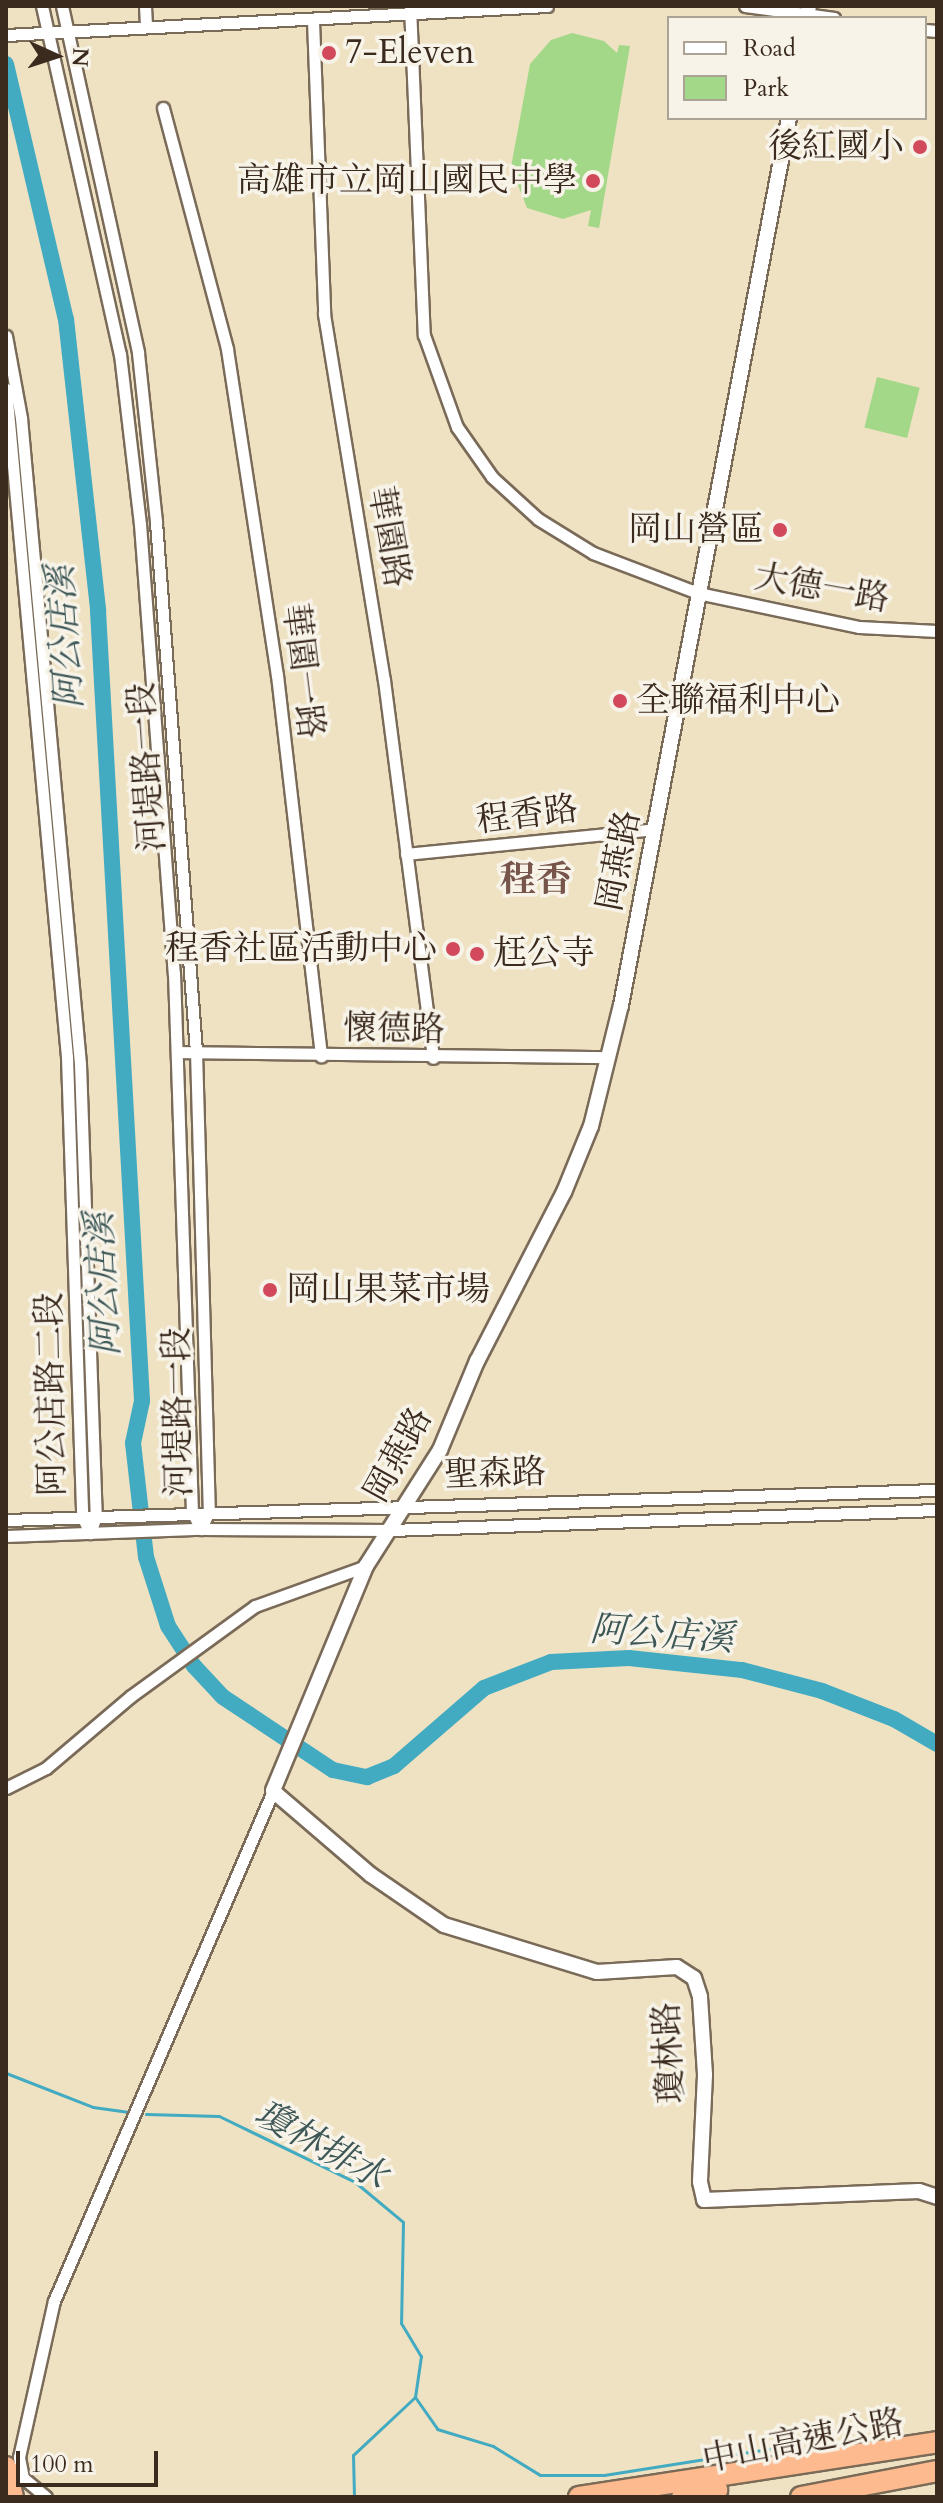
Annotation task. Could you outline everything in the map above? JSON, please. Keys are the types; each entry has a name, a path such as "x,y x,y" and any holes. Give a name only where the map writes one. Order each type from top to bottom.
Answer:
{"highway":[{"path":"579,2497 937,2445"},
{"name":"中山高速公路","path":"682,2497 937,2445"},
{"path":"6,2467 13,2497"},
{"name":"中山高速公路","path":"801,2497 937,2471"}],"street":[{"name":"河堤路一段","path":"42,6 120,354 140,524 178,1052 187,1512 201,1529 209,1511 196,1051 138,353 62,6"},
{"path":"145,6 146,27"},
{"path":"6,35 68,35 146,27 313,21 410,10 547,6"},
{"path":"745,6 808,13"},
{"name":"大德一路","path":"410,10 424,335 457,427 492,477 538,519 593,553 698,593 859,627 937,631"},
{"name":"華園路","path":"313,21 324,314 335,406 383,672 433,1058"},
{"name":"華園一路","path":"163,108 182,190 227,349 238,413 277,675 321,1056"},
{"name":"岡燕路","path":"273,1791 366,1566 440,1450 503,1305 564,1192 591,1126 655,829 789,120"},
{"name":"阿公店路二段","path":"6,336 21,418 76,1003 102,1516 90,1533 82,1516 67,1057 6,389"},
{"name":"程香路","path":"406,854 655,829"},
{"name":"懷德路","path":"178,1052 433,1058 608,1057"},
{"name":"聖森路","path":"6,1520 209,1511 937,1490"},
{"name":"聖森路","path":"6,1536 201,1529 391,1530 937,1510"},
{"path":"6,1788 46,1768 165,1670 255,1606 366,1566"},
{"path":"46,2497 23,2478 19,2457 54,2301 273,1791"},
{"name":"瓊林路","path":"273,1791 371,1875 444,1925 597,1972 677,1967 694,1978 700,1997 705,2075 700,2182 704,2200 919,2191 937,2197"}],"green space":[{"path":"572,33 604,41 617,53 619,45 630,46 599,228 588,226 591,210 563,219 527,208 511,167 530,64 551,40"},
{"path":"877,377 920,388 907,438 864,427"}],"waterway":[{"name":"阿公店溪","path":"6,64 66,319 98,611 142,1401 133,1443 146,1557 168,1626 194,1666 223,1697 333,1770 367,1777 394,1766 484,1688 551,1662 629,1658 742,1670 822,1691 894,1719 937,1744"},
{"name":"瓊林排水","path":"6,2073 93,2107 129,2112"},
{"name":"瓊林排水","path":"146,2114 219,2116 355,2182 403,2222 401,2323 421,2356 415,2397 353,2455 354,2497"},
{"path":"415,2397 437,2429 493,2446 540,2475 604,2475 775,2448 784,2457"}],"place":[{"name":"7-Eleven","path":"329,53"},
{"name":"後紅國小","path":"920,147"},
{"name":"高雄市立岡山國民中學","path":"593,181"},
{"name":"岡山營區","path":"780,530"},
{"name":"全聯福利中心","path":"620,701"},
{"name":"程香社區活動中心","path":"453,949"},
{"name":"尪公寺","path":"477,954"},
{"name":"岡山果菜市場","path":"270,1290"}],"district":[{"name":"程香","path":"536,880"}]}
